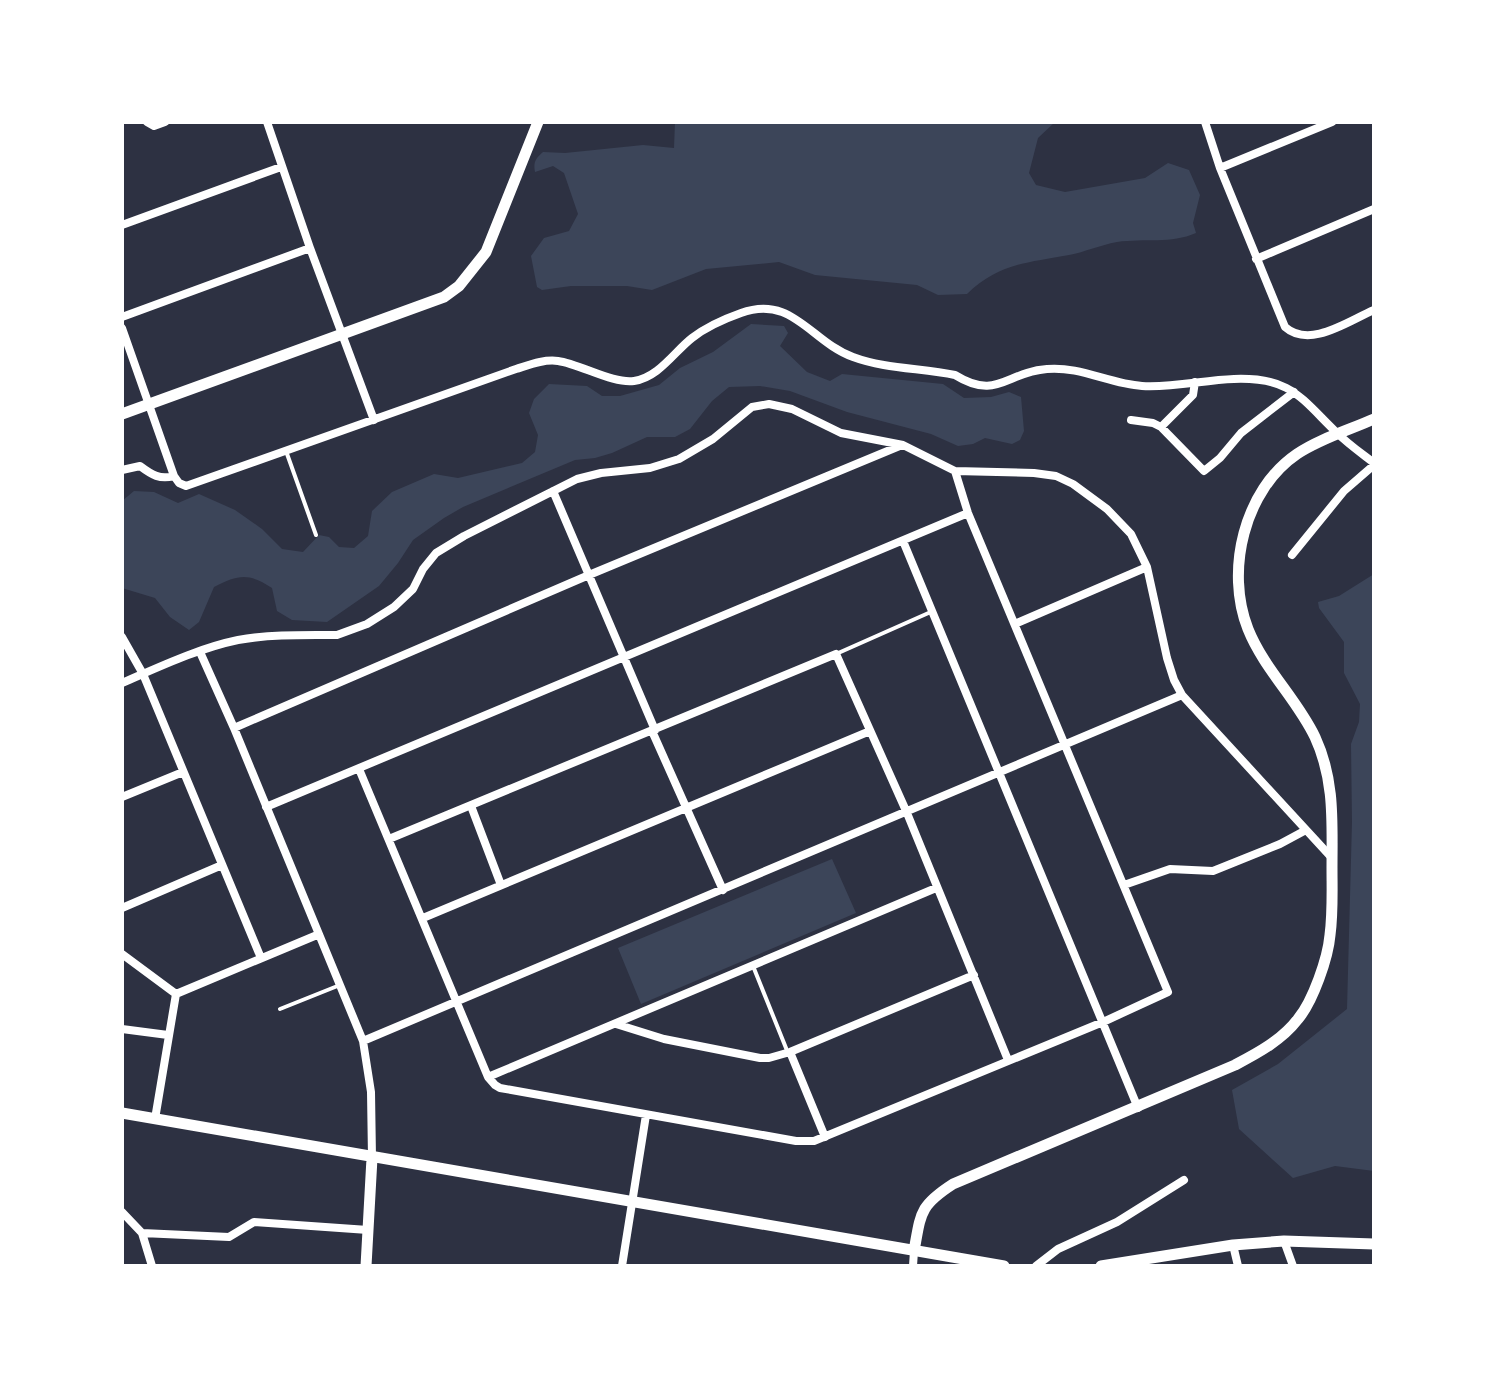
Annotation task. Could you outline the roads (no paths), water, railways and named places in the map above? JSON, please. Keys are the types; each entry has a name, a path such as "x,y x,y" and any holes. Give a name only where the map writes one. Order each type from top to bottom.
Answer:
{"street":[{"path":"147,122 154,126 165,122"},
{"path":"267,122 374,420"},
{"path":"122,414 444,297 475,269 486,252 538,122"},
{"path":"1205,122 1220,168 1285,327 1305,337 1374,310"},
{"path":"1220,168 1332,122"},
{"path":"122,225 281,167"},
{"path":"1256,259 1374,209"},
{"path":"122,317 310,248"},
{"path":"122,328 174,476 186,486 516,369 547,361 627,381 638,380 659,368 692,337 726,318 762,308 788,313 832,348 855,358 955,375 975,386 997,385 1041,369 1059,368 1143,386 1266,379 1294,392 1374,464 1331,506 1292,555"},
{"path":"1161,427 1193,395 1195,382"},
{"path":"1131,420 1161,427 1204,471 1241,433 1294,392"},
{"path":"122,683 239,640 337,635 358,628 380,617 413,589 436,553 553,491 590,475 650,468 679,459 713,439 747,411 761,405 792,409 852,436 903,445 955,471 1056,476 1073,484 1107,509 1131,534 1147,567 1167,658 1182,695 1332,858"},
{"path":"913,1266 920,1216 926,1204 953,1184 1235,1065 1263,1049 1299,1019 1313,992 1330,937 1333,806 1329,775 1307,722 1263,658 1248,628 1239,595 1238,574 1249,520 1270,479 1297,454 1374,419"},
{"path":"234,728 589,575 903,445"},
{"path":"122,470 140,466 156,477 164,479 174,476"},
{"path":"359,769 488,1077 500,1088 805,1142 825,1137 1168,992 1017,623 968,513 955,471"},
{"path":"553,491 723,890"},
{"path":"266,807 968,513"},
{"path":"903,541 1138,1108"},
{"path":"1017,623 1147,567"},
{"path":"122,637 143,674 261,958"},
{"path":"200,652 363,1041 371,1092 372,1158 366,1266"},
{"path":"389,839 836,654 907,813 1008,1060"},
{"path":"363,1041 1182,695"},
{"path":"423,918 870,731"},
{"path":"122,797 183,772"},
{"path":"471,806 501,885"},
{"path":"1124,885 1170,869 1213,871 1306,830"},
{"path":"122,908 222,865"},
{"path":"488,1077 936,888"},
{"path":"176,994 317,935"},
{"path":"122,954 176,994"},
{"path":"616,1024 664,1039 760,1058 789,1052 974,975"},
{"path":"155,1119 176,994"},
{"path":"122,1029 168,1035"},
{"path":"789,1052 825,1137"},
{"path":"122,1113 1004,1266"},
{"path":"622,1266 646,1115"},
{"path":"1036,1266 1058,1249 1117,1222 1184,1180"},
{"path":"122,1212 142,1233 152,1266"},
{"path":"142,1233 229,1237 254,1222 368,1230"},
{"path":"1284,1241 1293,1266"},
{"path":"1101,1266 1233,1245 1284,1241 1374,1244"},
{"path":"1233,1245 1238,1266"}],"lane":[{"path":"286,451 316,535"},
{"path":"836,654 933,611"},
{"path":"753,966 789,1052"},
{"path":"280,1009 340,985"}]}
